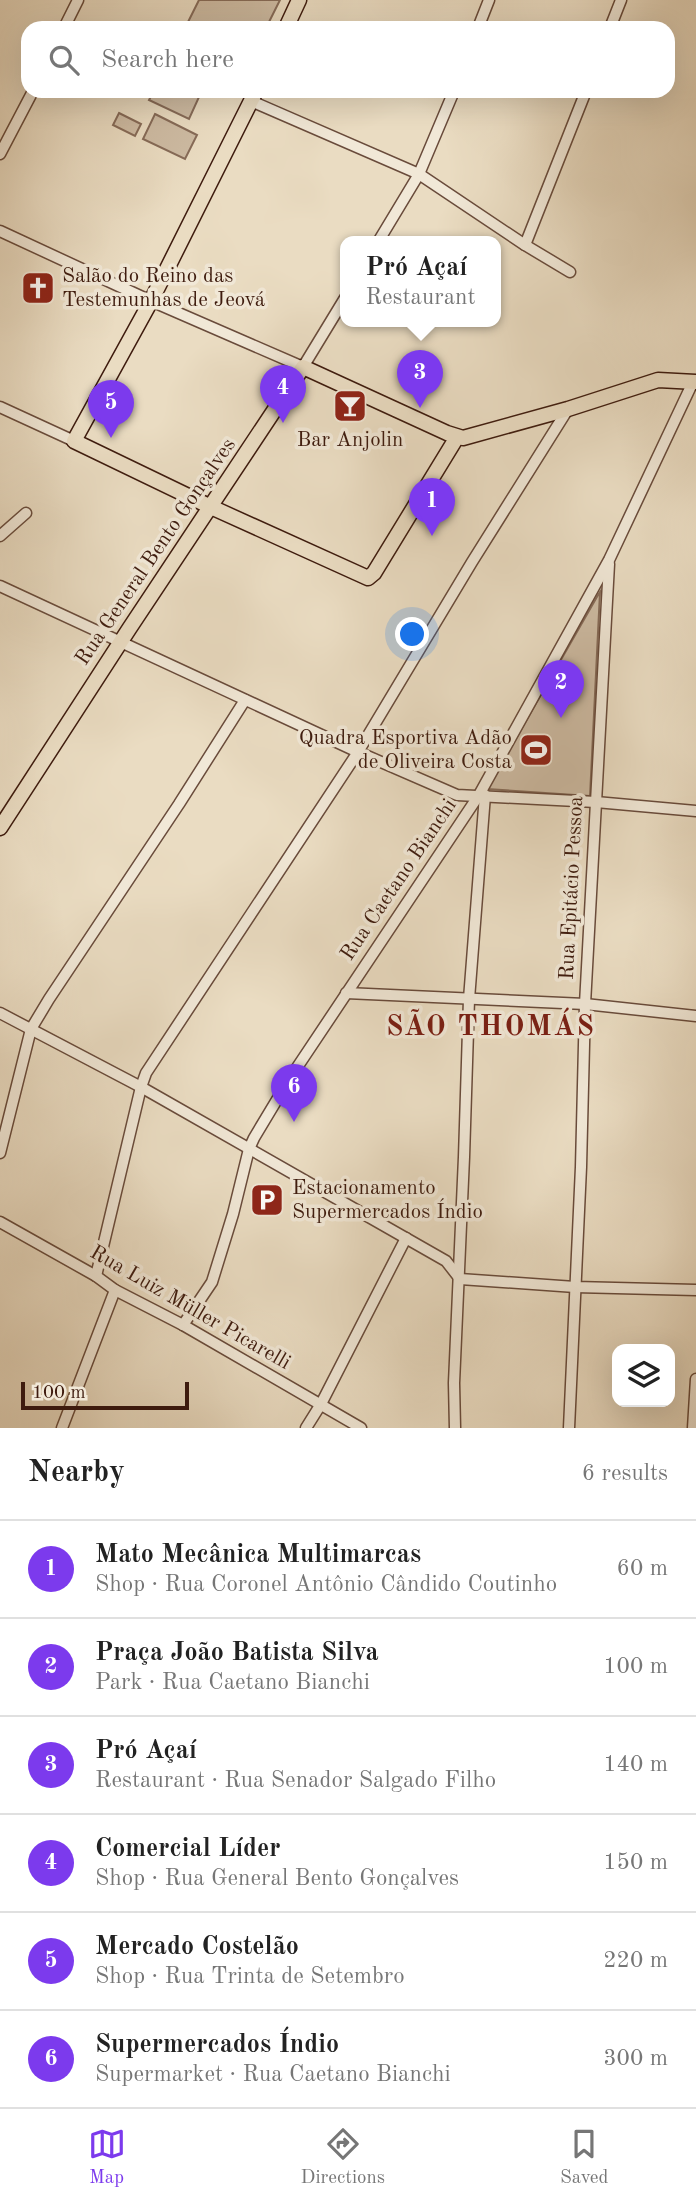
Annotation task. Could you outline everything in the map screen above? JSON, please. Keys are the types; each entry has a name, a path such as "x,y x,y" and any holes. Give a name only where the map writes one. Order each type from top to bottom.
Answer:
{"main road":[{"path":"289,21 299,0"},
{"path":"252,98 150,301 74,441 343,568 371,577 457,437"},
{"path":"303,367 457,437 471,437 658,380 694,382"},
{"name":"Rua General Bento Gonçalves","path":"0,828 303,367"}],"street":[{"path":"68,21 78,0"},
{"path":"481,21 489,0"},
{"path":"613,21 621,0"},
{"path":"0,154 29,98"},
{"path":"257,98 419,174 570,272"},
{"path":"382,236 419,174 451,98"},
{"path":"525,245 583,98"},
{"path":"0,231 150,301 303,367"},
{"name":"Rua General Bento Gonçalves","path":"303,367 340,306"},
{"name":"Rua Caetano Bianchi","path":"183,1325 212,1282 248,1149 290,1078 346,993 482,795 609,560 694,382"},
{"path":"0,407 74,441"},
{"path":"96,1276 146,1073 358,752 568,409"},
{"path":"0,536 26,513"},
{"name":"Rua Epitácio Pessoa","path":"569,1428 586,1004 609,560"},
{"path":"0,586 457,795 596,802 696,811"},
{"path":"0,1153 31,1029 48,999 179,804 245,700"},
{"path":"455,1428 454,1383 460,1279 468,999 482,795"},
{"path":"346,993 586,1004 696,1016"},
{"path":"0,1013 141,1087 446,1261 460,1279 575,1287 696,1290"},
{"name":"Rua Luiz Müller Picarelli","path":"0,1222 361,1428"},
{"path":"306,1428 406,1238"},
{"path":"62,1428 115,1290"},
{"path":"693,1428 696,1379"}],"shaded area":[{"path":"199,0 280,0 270,21 188,21"},
{"path":"150,98 199,98 189,119 149,100"},
{"path":"119,113 141,124 135,136 113,125"},
{"path":"155,114 197,135 185,159 143,139"},
{"path":"600,592 590,796 487,789 598,595"}],"place":[{"name":"Salão do Reino das Testemunhas de Jeová","path":"38,288"},
{"name":"Bar Anjolin","path":"350,406"},
{"name":"Pró Açaí","path":"420,408"},
{"name":"Comercial Líder","path":"283,423"},
{"name":"Mercado Costelão","path":"111,438"},
{"name":"Mato Mecânica Multimarcas","path":"432,536"},
{"name":"Praça João Batista Silva","path":"561,718"},
{"name":"Quadra Esportiva Adão de Oliveira Costa","path":"536,750"},
{"name":"Supermercados Índio","path":"294,1122"},
{"name":"Estacionamento Supermercados Índio","path":"267,1200"}],"district":[{"name":"SÃO THOMÁS","path":"491,1028"}]}
